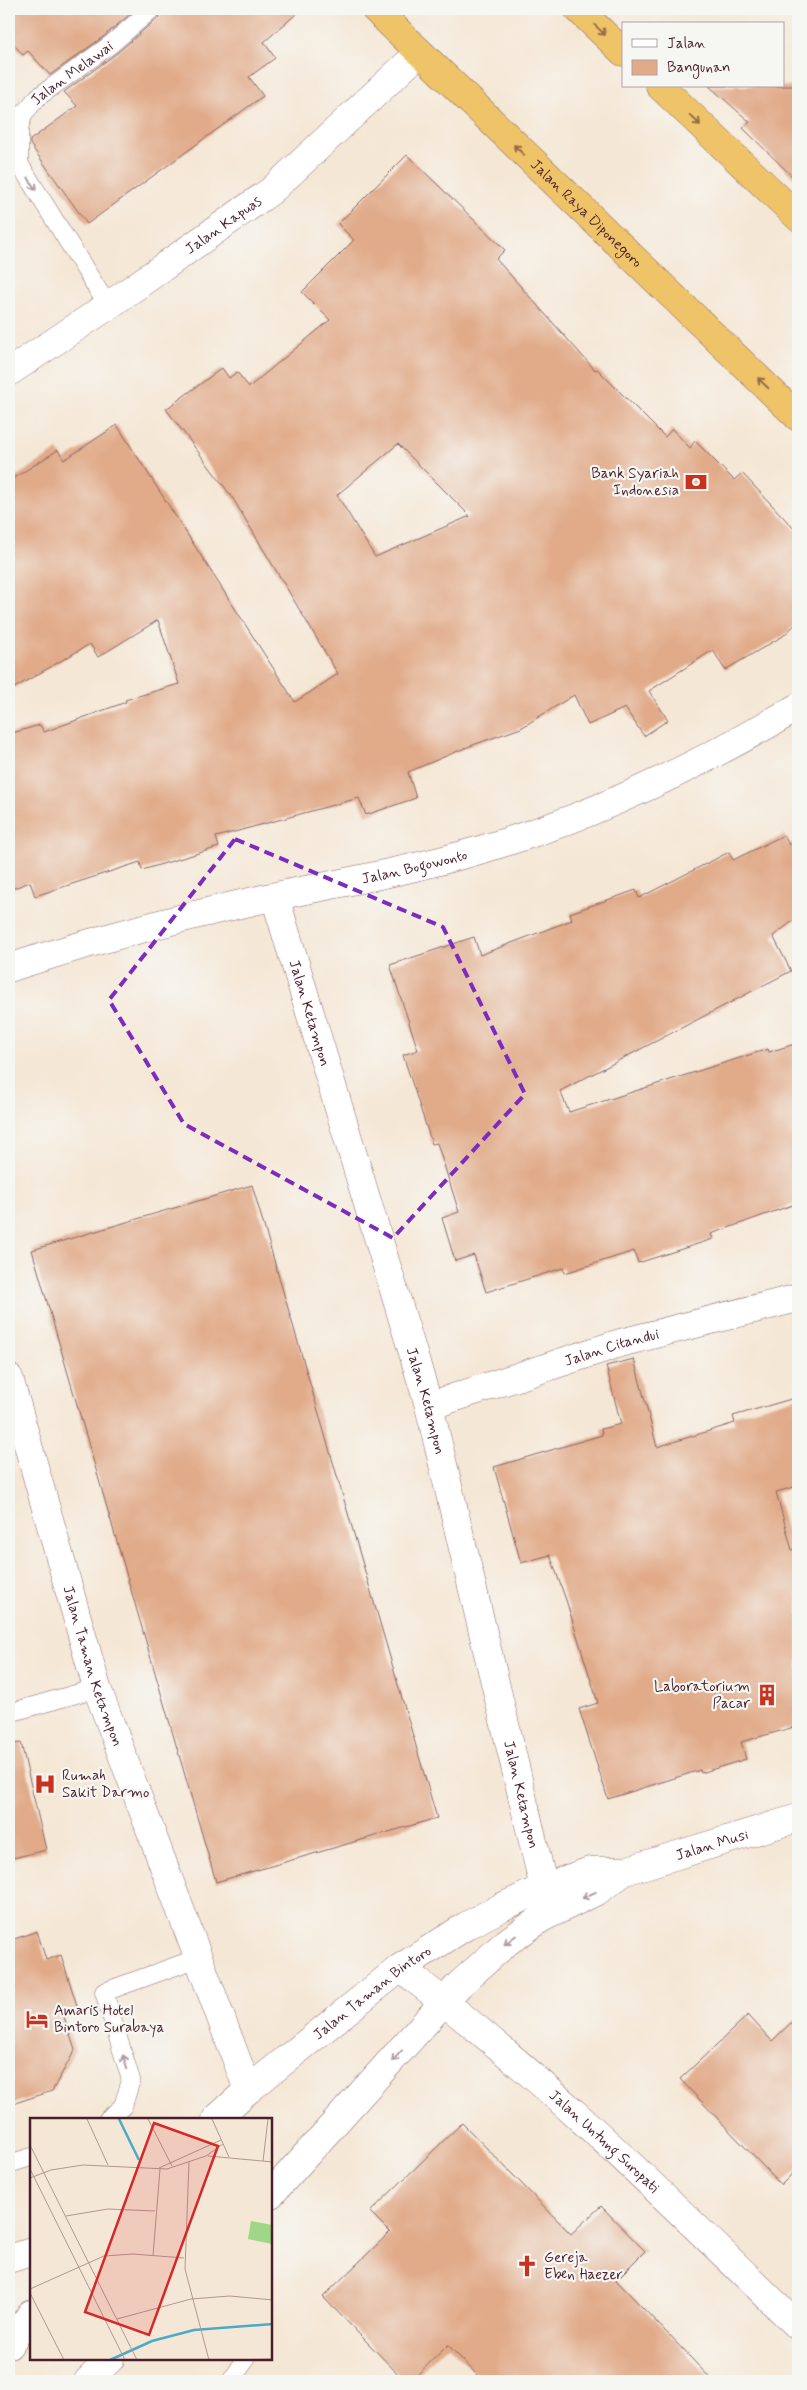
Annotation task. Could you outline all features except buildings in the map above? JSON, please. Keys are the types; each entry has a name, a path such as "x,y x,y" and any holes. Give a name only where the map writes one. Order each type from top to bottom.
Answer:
{"highway":[{"name":"Jalan Raya Diponegoro","path":"375,9 798,417"},
{"path":"578,9 622,51"},
{"path":"662,88 798,217"}],"street":[{"name":"Jalan Kapuas","path":"9,372 108,306 270,191 419,53"},
{"name":"Jalan Bogowonto","path":"9,968 79,945 275,897 391,874 509,841 596,810 750,735 798,707"},
{"name":"Jalan Ketampon","path":"275,897 428,1406 547,1900"},
{"name":"Jalan Citandui","path":"428,1406 620,1343 798,1298"},
{"name":"Jalan Taman Ketampon","path":"9,1378 97,1688 248,2090"},
{"name":"Jalan Musi","path":"547,1900 590,1871 625,1871 798,1818"},
{"name":"Jalan Taman Bintoro","path":"217,2118 248,2090 400,1968 466,1926 547,1900"},
{"path":"272,2193 446,2002 460,1984 507,1942 547,1900"},
{"name":"Jalan Untung Suropati","path":"400,1968 446,2002 563,2101 798,2326"},
{"path":"9,2259 30,2252"},
{"path":"9,2345 30,2315"},
{"path":"88,2381 109,2360"}],"lane":[{"name":"Jalan Melawai","path":"108,306 19,163 19,128 24,113 38,97 110,45 152,9"},
{"path":"9,1713 97,1688"},
{"path":"109,2118 123,2106 131,2080 104,1992 198,1958"},
{"path":"9,2164 30,2157"},
{"path":"231,2381 245,2360"}],"highlighted area":[{"path":"235,839 443,927 525,1094 393,1238 184,1124 109,1000"}],"place":[{"name":"Bank Syariah Indonesia","path":"696,482"},
{"name":"Laboratorium Pacar","path":"767,1695"},
{"name":"Rumah Sakit Darmo","path":"45,1784"},
{"name":"Amaris Hotel Bintoro Surabaya","path":"37,2019"},
{"name":"Gereja Eben Haezer","path":"527,2266"}]}
